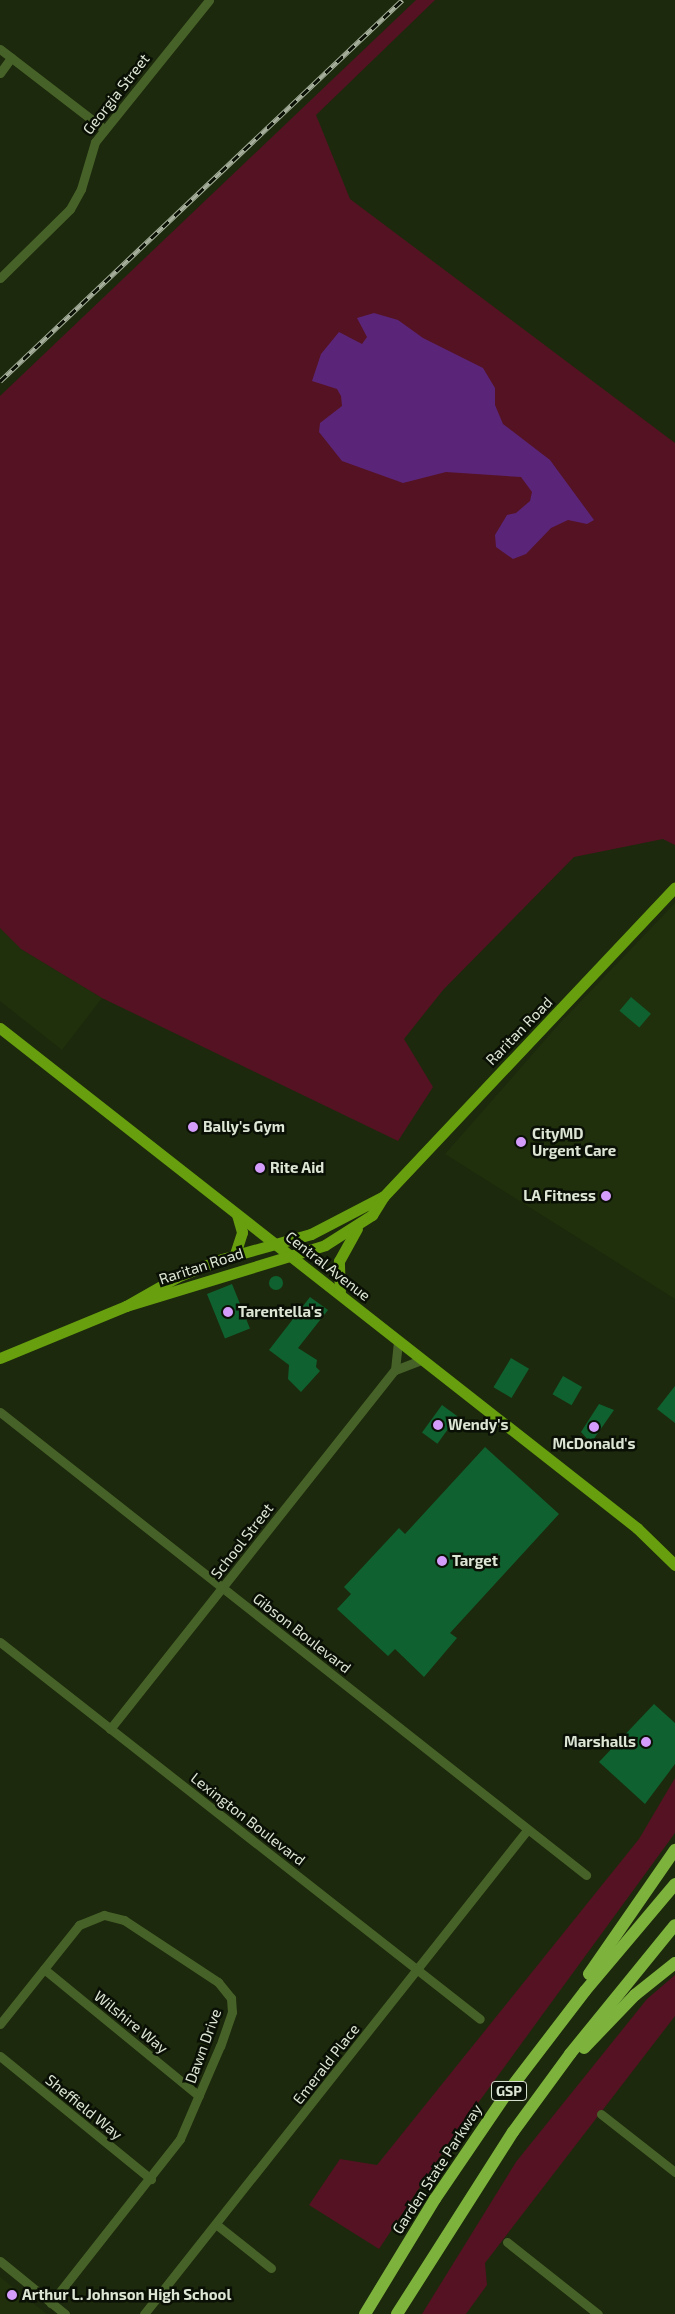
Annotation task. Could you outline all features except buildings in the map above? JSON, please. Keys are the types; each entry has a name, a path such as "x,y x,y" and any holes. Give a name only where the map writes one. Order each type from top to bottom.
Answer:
{"highway":[{"path":"507,2093 675,1850"},
{"name":"Garden State Parkway","path":"365,2314 435,2199 507,2093 585,1991 675,1884"},
{"name":"GSP","path":"396,2314 459,2212 532,2106 675,1925"},
{"path":"532,2106 622,2008 675,1963"}],"main road":[{"name":"Raritan Road","path":"0,1358 126,1306 325,1245 360,1225 376,1210 384,1196 675,887"},
{"name":"Central Avenue","path":"0,1028 637,1528 675,1554"},
{"name":"Raritan Road","path":"126,1306 177,1277 235,1254 321,1230 384,1196"},
{"path":"235,1254 242,1232 238,1215"},
{"path":"340,1294 339,1261 360,1225"},
{"name":"Central Avenue","path":"637,1528 675,1565"}],"street":[{"name":"Georgia Street","path":"0,278 70,209 81,188 95,142 209,0"},
{"path":"0,49 104,129"},
{"path":"0,73 12,58"},
{"path":"398,1340 395,1370 423,1360"},
{"name":"School Street","path":"110,1729 395,1370"},
{"name":"Gibson Boulevard","path":"0,1412 586,1875"},
{"name":"Lexington Boulevard","path":"0,1642 480,2019"},
{"name":"Emerald Place","path":"144,2314 217,2225 528,1830"},
{"name":"Dawn Drive","path":"0,2024 79,1925 95,1916 114,1915 218,1982 228,1992 232,2012 200,2096 180,2139 151,2179 51,2303"},
{"name":"Wilshire Way","path":"44,1969 200,2096"},
{"name":"Sheffield Way","path":"0,2056 151,2179"},
{"path":"601,2114 675,2172"},
{"path":"217,2225 271,2268"},
{"path":"507,2242 598,2314"},
{"path":"0,2261 65,2314"}],"shaded area":[{"path":"416,0 435,0 316,115 350,199 675,443 675,845 663,839 574,857 443,990 404,1039 433,1087 398,1141 102,998 21,949 0,928 0,396"},
{"path":"374,313 398,320 423,338 483,368 495,388 495,405 503,424 550,460 594,520 587,524 568,520 551,528 526,554 513,559 496,547 495,535 507,515 516,513 530,501 532,492 521,477 446,472 403,483 342,461 319,432 320,423 342,406 341,396 337,389 312,381 321,354 339,332 362,344 367,337 357,318"},
{"path":"675,903 675,1299 445,1154 559,1024"},
{"path":"0,928 21,949 102,998 62,1050 0,1001"},
{"path":"675,1778 675,1833 451,2140 379,2249 309,2205 340,2159 377,2165 639,1839"},
{"path":"675,1975 675,2016 485,2263 487,2285 466,2314 422,2314 516,2162 647,1999"},
{"name":"Arthur L. Johnson High School","path":"0,2277 47,2314 0,2314"}],"railway":[{"path":"0,381 402,0"}],"place":[{"name":"Bally's Gym","path":"193,1127"},
{"name":"CityMD Urgent Care","path":"521,1142"},
{"name":"Rite Aid","path":"260,1168"},
{"name":"LA Fitness","path":"606,1196"},
{"name":"Tarentella's","path":"228,1312"},
{"name":"Wendy's","path":"438,1425"},
{"name":"McDonald's","path":"594,1427"},
{"name":"Target","path":"442,1561"},
{"name":"Marshalls","path":"646,1742"},
{"name":"Arthur L. Johnson High School","path":"12,2295"}]}
